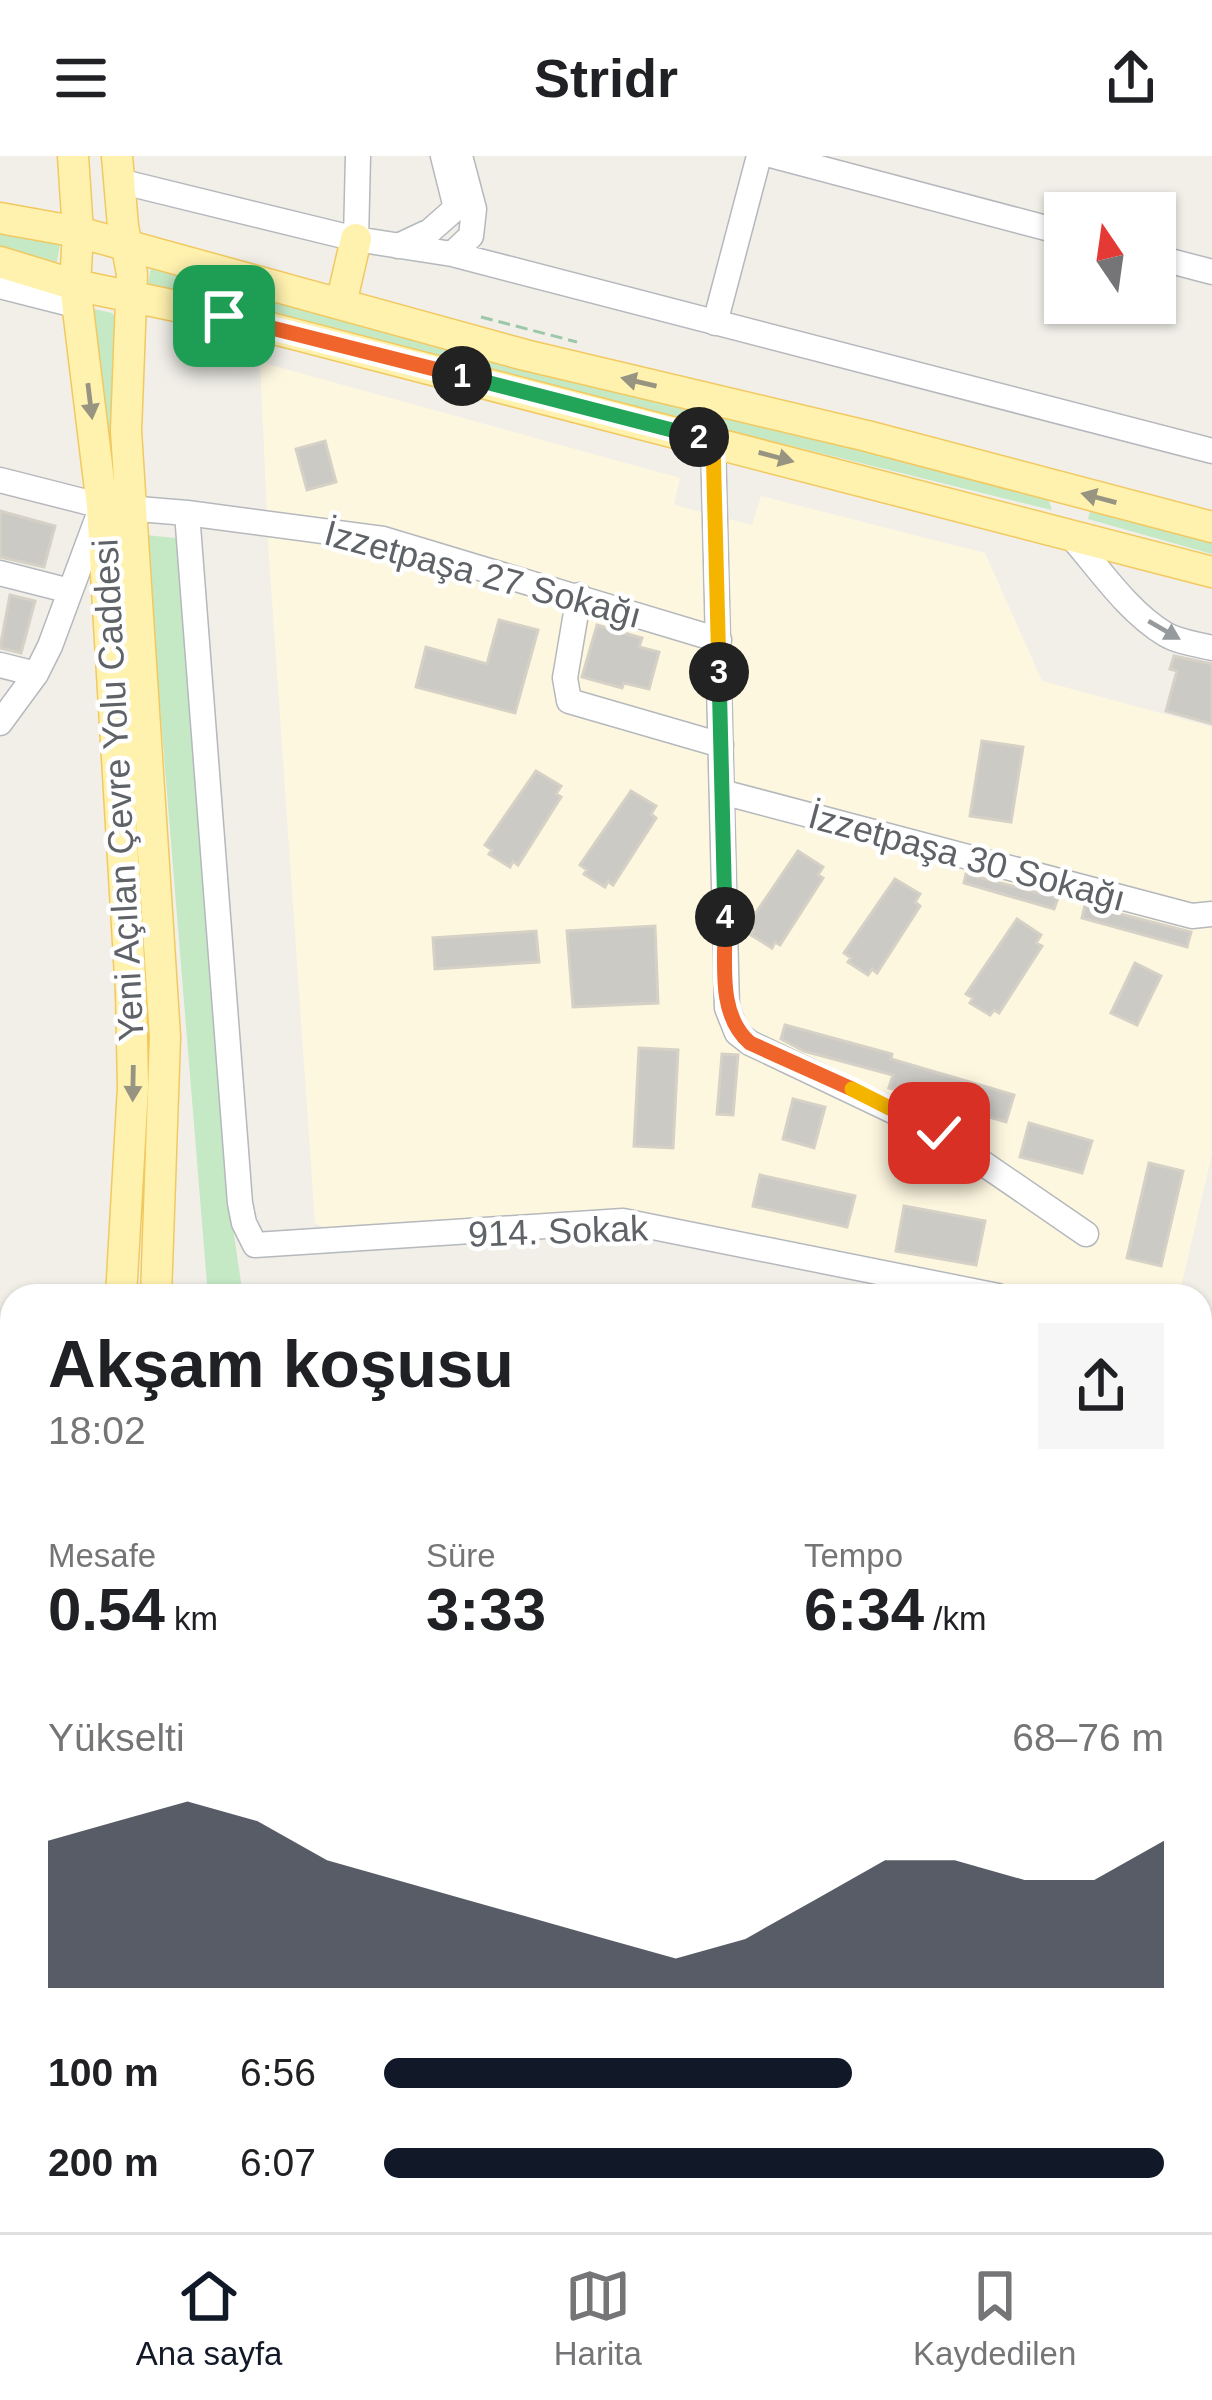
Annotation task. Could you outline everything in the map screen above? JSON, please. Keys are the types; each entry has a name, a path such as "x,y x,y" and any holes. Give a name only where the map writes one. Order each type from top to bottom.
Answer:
{"main road":[{"name":"Yeni Açılan Çevre Yolu Caddesi","path":"73,156 77,296 117,507 165,1037 156,1284"},
{"name":"Yeni Açılan Çevre Yolu Caddesi","path":"118,169 132,298 117,507 133,1049 122,1284"},
{"path":"0,218 78,232 525,355 867,436 1212,527"},
{"path":"341,304 356,239"},
{"path":"0,262 77,296 132,298 224,316 1212,572"}],"street":[{"path":"356,239 358,156"},
{"path":"397,247 430,231 456,208 443,156"},
{"path":"452,254 471,236 474,209 460,156"},
{"path":"715,322 759,156"},
{"path":"784,157 1044,227"},
{"path":"118,169 356,239 452,254 1212,451"},
{"path":"1176,263 1212,272"},
{"path":"0,286 77,296"},
{"path":"713,441 727,1008 737,1033 939,1133 1086,1234"},
{"name":"İzzetpaşa 27 Sokağı","path":"0,480 117,507 383,539 719,640"},
{"path":"0,723 35,674 70,591 117,507"},
{"name":"914. Sokak","path":"188,513 240,1203 255,1244 623,1222 937,1284"},
{"path":"1069,535 1159,630 1212,648"},
{"path":"0,573 70,591"},
{"path":"579,595 565,678 569,701 721,745"},
{"path":"0,665 35,674"},
{"name":"İzzetpaşa 30 Sokağı","path":"722,793 1192,916 1212,914"}],"shaded area":[{"path":"260,362 680,478 674,505 752,525 761,496 985,553 1042,681 1212,727 1212,1154 1182,1284 978,1284 617,1212 330,1231 315,1223"}],"green space":[{"path":"0,230 61,239 56,267 0,249"},
{"path":"152,263 589,383 1047,495 1052,510 147,288"},
{"path":"94,309 116,318 112,390 121,490 109,453"},
{"path":"1091,508 1212,540 1212,554 1088,519"},
{"path":"146,535 184,539 241,1284 207,1284"}],"building":[{"path":"325,441 336,482 307,490 296,449"},
{"path":"0,511 55,526 44,567 0,557"},
{"path":"10,595 35,601 21,653 0,648"},
{"path":"499,620 538,630 515,713 416,687 426,647 487,664"},
{"path":"597,625 642,638 639,647 659,652 649,689 624,683 622,688 582,677"},
{"path":"1174,656 1212,664 1212,724 1166,711 1177,671 1170,669"},
{"path":"982,741 1023,747 1011,822 970,816"},
{"path":"536,771 561,786 556,794 561,797 518,865 513,861 510,867 489,854 492,850 485,845"},
{"path":"631,791 656,806 651,814 656,818 613,885 608,881 605,887 584,874 587,870 580,865"},
{"path":"798,851 823,867 818,875 823,878 780,945 775,942 772,948 751,935 754,930 747,926"},
{"path":"966,874 1058,898 1054,909 964,883"},
{"path":"895,879 920,894 915,902 920,906 877,973 872,969 868,975 848,962 851,958 844,953"},
{"path":"1085,905 1191,932 1187,947 1082,918"},
{"path":"1017,919 1041,935 1036,943 1042,946 999,1013 994,1010 990,1015 970,1003 973,998 966,994"},
{"path":"655,926 658,1003 573,1007 567,931"},
{"path":"536,931 539,962 435,969 433,938"},
{"path":"1135,963 1161,976 1137,1025 1111,1013"},
{"path":"785,1025 1014,1095 1006,1122 889,1088 893,1075 804,1051 781,1039"},
{"path":"639,1048 678,1050 673,1148 634,1146"},
{"path":"722,1054 738,1055 733,1115 717,1114"},
{"path":"793,1099 825,1107 814,1148 783,1139"},
{"path":"1029,1123 1092,1141 1082,1173 1020,1157"},
{"path":"1149,1163 1183,1171 1161,1266 1127,1258"},
{"path":"760,1175 855,1196 847,1227 753,1206"},
{"path":"904,1206 985,1221 976,1265 896,1251"}],"route":[{"path":"224,316 713,441 727,1008 737,1033 750,1043 939,1133"}]}
